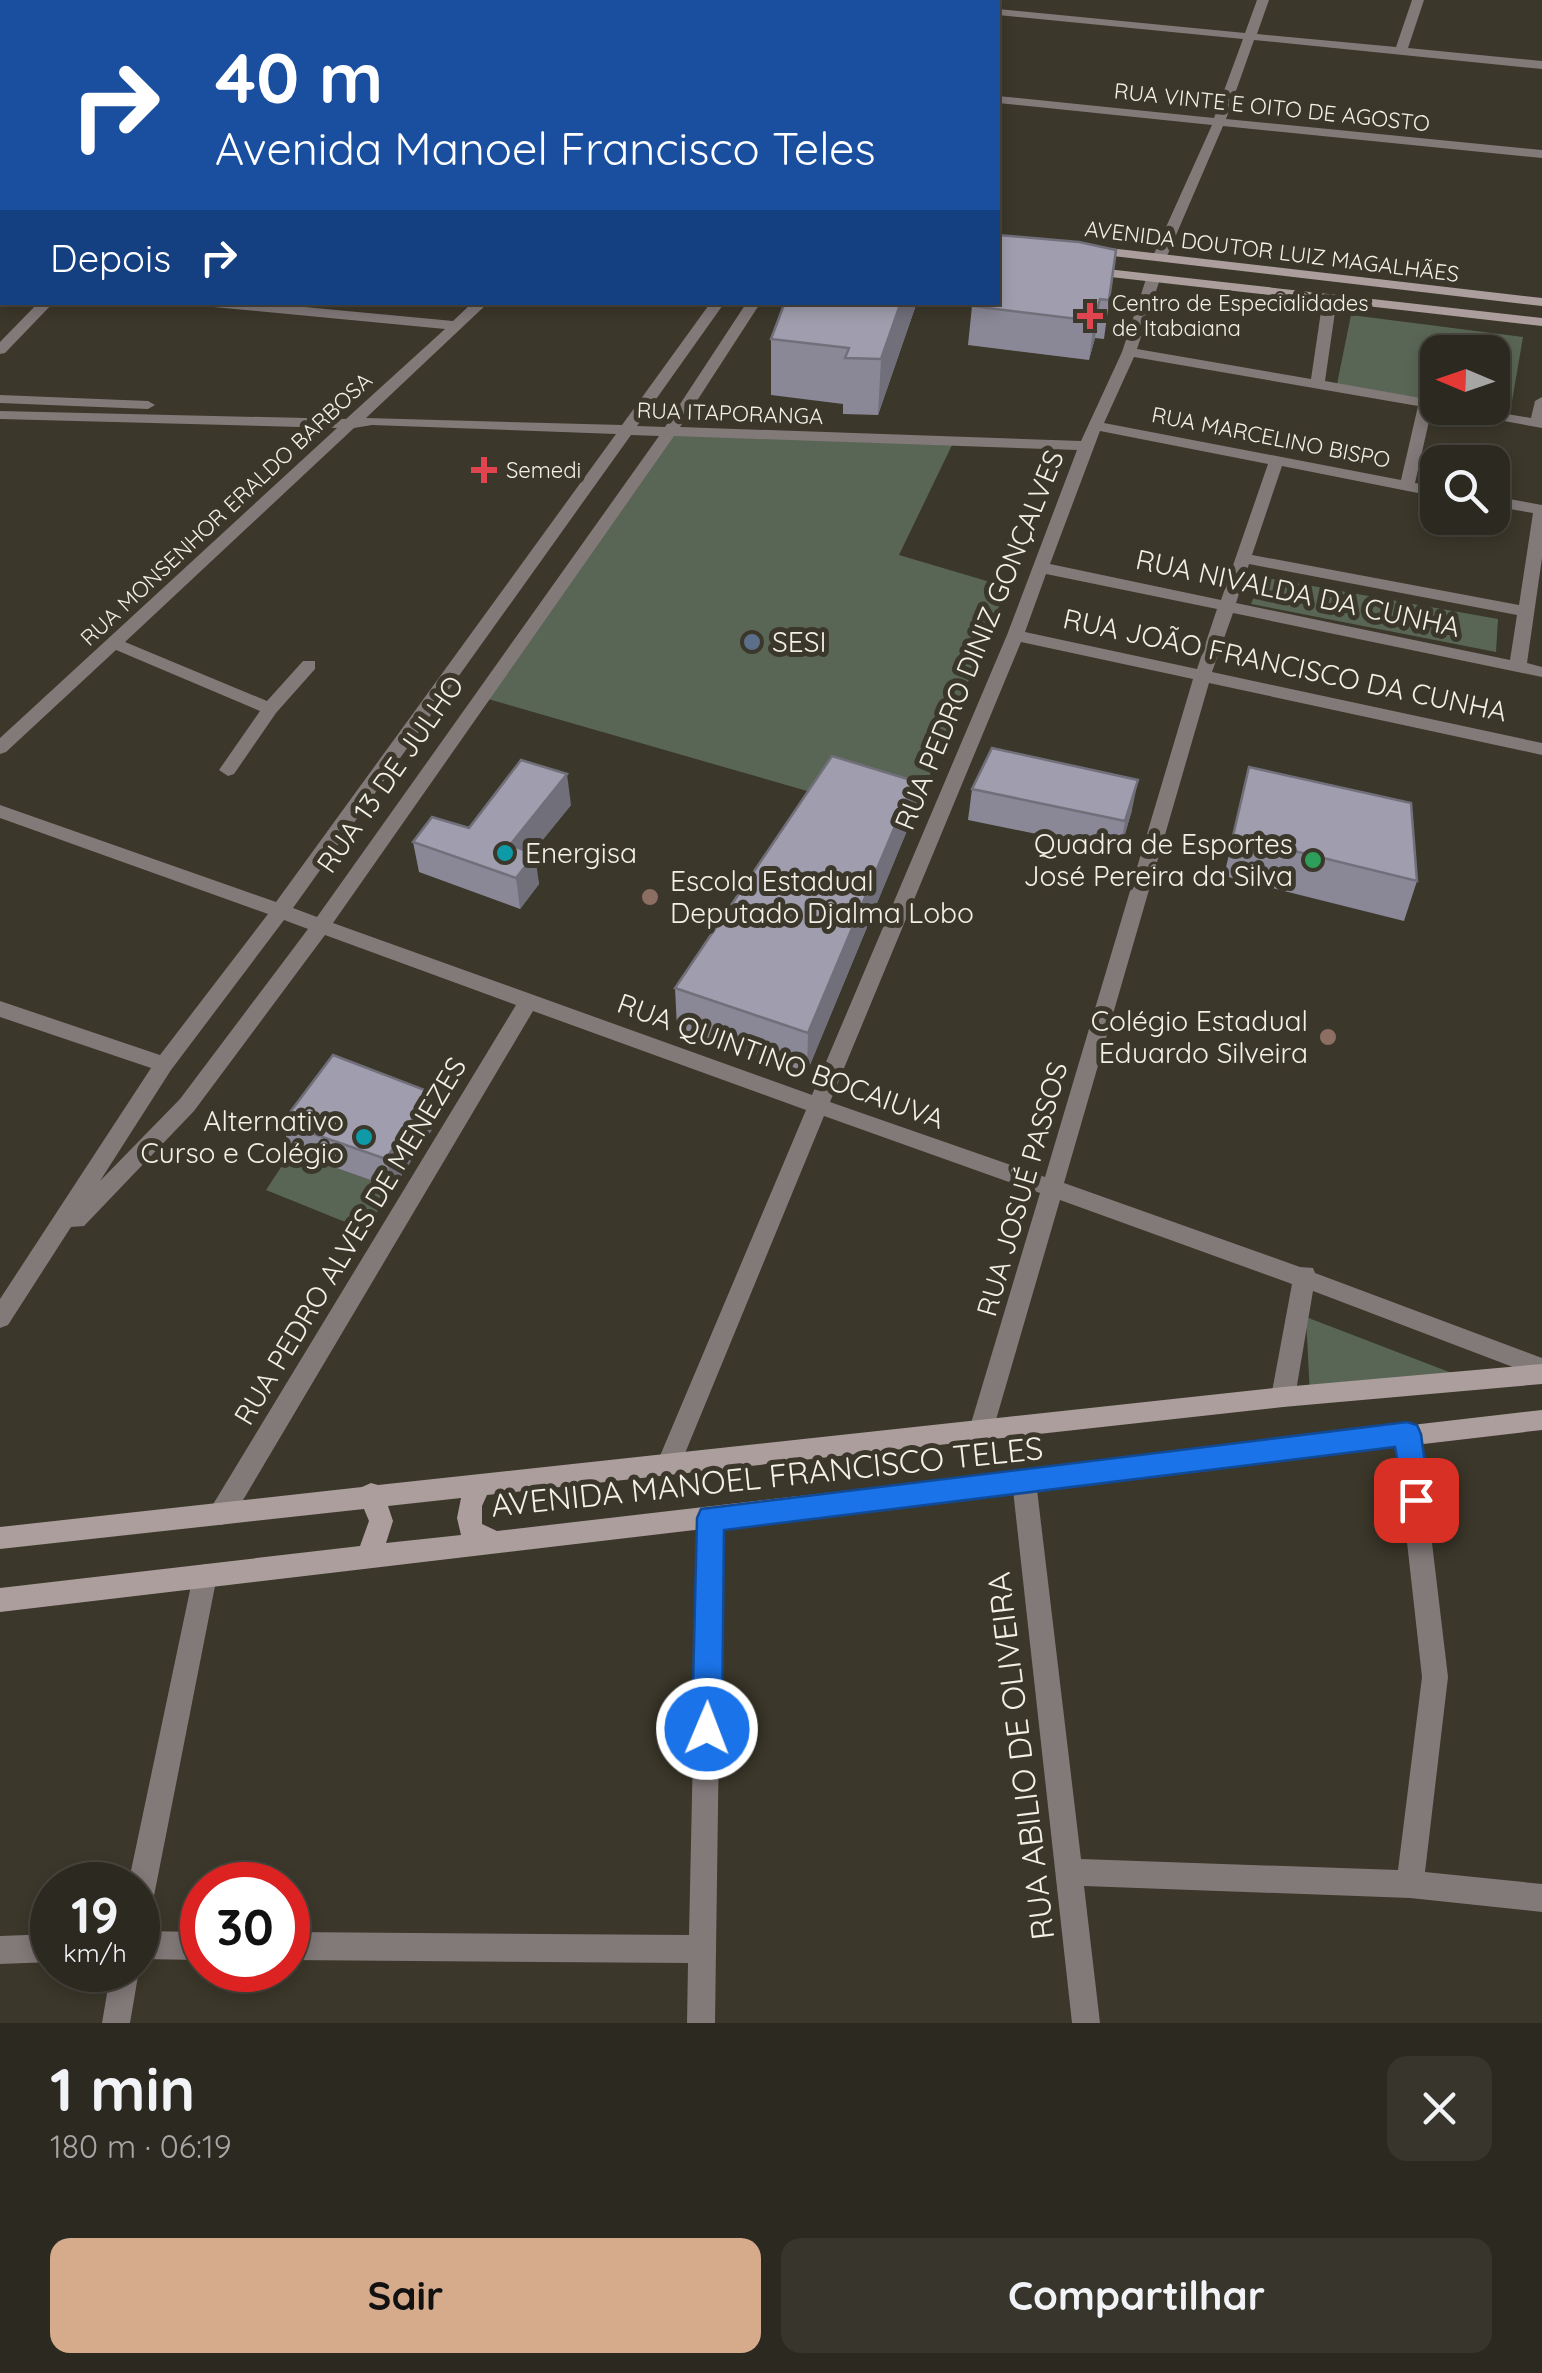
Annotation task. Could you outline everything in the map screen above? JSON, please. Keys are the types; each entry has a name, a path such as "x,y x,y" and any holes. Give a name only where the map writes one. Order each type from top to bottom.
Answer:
{"main road":[{"name":"AVENIDA DOUTOR LUIZ MAGALHÃES","path":"1070,248 1542,302"},
{"path":"1153,279 1160,256"},
{"name":"AVENIDA DOUTOR LUIZ MAGALHÃES","path":"1075,270 1542,322"},
{"name":"AVENIDA MANOEL FRANCISCO TELES","path":"1,1540 372,1494 1542,1371"},
{"name":"AVENIDA MANOEL FRANCISCO TELES","path":"0,1600 1542,1420"},
{"path":"480,1484 468,1504 468,1518 472,1531 491,1540"},
{"path":"370,1556 381,1522 372,1494"}],"street":[{"path":"1160,256 1220,122 1263,0"},
{"path":"1401,51 1418,0"},
{"path":"1000,12 1542,64"},
{"name":"RUA VINTE E OITO DE AGOSTO","path":"1000,100 1542,154"},
{"name":"RUA PEDRO DINIZ GONÇALVES","path":"669,1464 1015,635 1086,446 1129,352 1153,279"},
{"path":"1318,383 1330,298"},
{"path":"0,350 44,305"},
{"path":"236,305 457,326"},
{"name":"RUA MONSENHOR ERALDO BARBOSA","path":"0,748 363,419 479,305"},
{"name":"RUA 13 DE JULHO","path":"0,1318 164,1064 629,432 716,305"},
{"name":"RUA 13 DE JULHO","path":"43,1254 187,1104 323,923 752,305"},
{"path":"1129,352 1420,402"},
{"name":"RUA ITAPORANGA","path":"0,399 629,432 1086,446"},
{"path":"1510,419 1540,424 1542,401"},
{"name":"RUA ITAPORANGA","path":"0,415 363,419"},
{"path":"1407,486 1426,425"},
{"name":"RUA MARCELINO BISPO","path":"1096,426 1420,489"},
{"name":"RUA JOSUÉ PASSOS","path":"981,1430 1202,676 1276,462"},
{"path":"1510,504 1542,510 1518,666"},
{"path":"1244,558 1525,612"},
{"name":"RUA NIVALDA DA CUNHA","path":"1042,568 1542,672"},
{"name":"RUA JOÃO FRANCISCO DA CUNHA","path":"1015,635 1542,750"},
{"path":"115,644 270,709"},
{"path":"228,770 270,709 309,665"},
{"name":"RUA QUINTINO BOCAIUVA","path":"0,811 323,923 819,1106 1305,1275 1542,1371"},
{"name":"RUA PEDRO ALVES DE MENEZES","path":"222,1514 530,999"},
{"path":"0,1008 164,1064"},
{"path":"1283,1397 1305,1275"},
{"path":"1407,1434 1435,1677 1410,1884"},
{"name":"RUA ABILIO DE OLIVEIRA","path":"1024,1481 1086,2023"},
{"path":"701,2023 710,1518"},
{"path":"147,1862 205,1576"},
{"path":"1071,1872 1410,1884 1542,1898"},
{"path":"310,1946 702,1949"},
{"path":"0,1950 30,1949"},
{"path":"116,2023 121,1992"}],"green space":[{"path":"1351,315 1507,335 1420,335 1420,398 1337,384"},
{"path":"1510,335 1523,337 1510,413"},
{"name":"SESI","path":"667,432 953,443 899,555 1007,587 911,821 481,697"},
{"path":"1262,577 1498,619 1496,652 1251,604"},
{"path":"291,1152 393,1188 365,1230 266,1190"},
{"path":"1306,1317 1470,1380 1310,1396"}],"building":[{"path":"1000,235 1079,242 1116,250 1109,300 1100,299 1094,321 972,306 1000,305"},
{"path":"784,305 900,305 881,359 845,358 849,348 771,339"},
{"path":"992,748 1138,780 1125,821 972,789"},
{"path":"832,756 914,781 808,1033 675,988"},
{"path":"521,760 567,774 510,845 535,854 516,878 413,842 432,817 469,828"},
{"path":"1249,767 1411,803 1417,881 1233,836"},
{"path":"333,1055 430,1092 386,1159 282,1123"}],"place":[{"name":"Centro de Especialidades de Itabaiana","path":"1090,316"},
{"name":"Semedi","path":"484,470"},
{"name":"SESI","path":"752,642"},
{"name":"Energisa","path":"505,853"},
{"name":"Quadra de Esportes José Pereira da Silva","path":"1313,860"},
{"name":"Escola Estadual Deputado Djalma Lobo","path":"650,897"},
{"name":"Colégio Estadual Eduardo Silveira","path":"1328,1037"},
{"name":"Alternativo Curso e Colégio","path":"364,1137"}],"route":[{"path":"707,1729 710,1518 1407,1434 1416,1500"}]}
